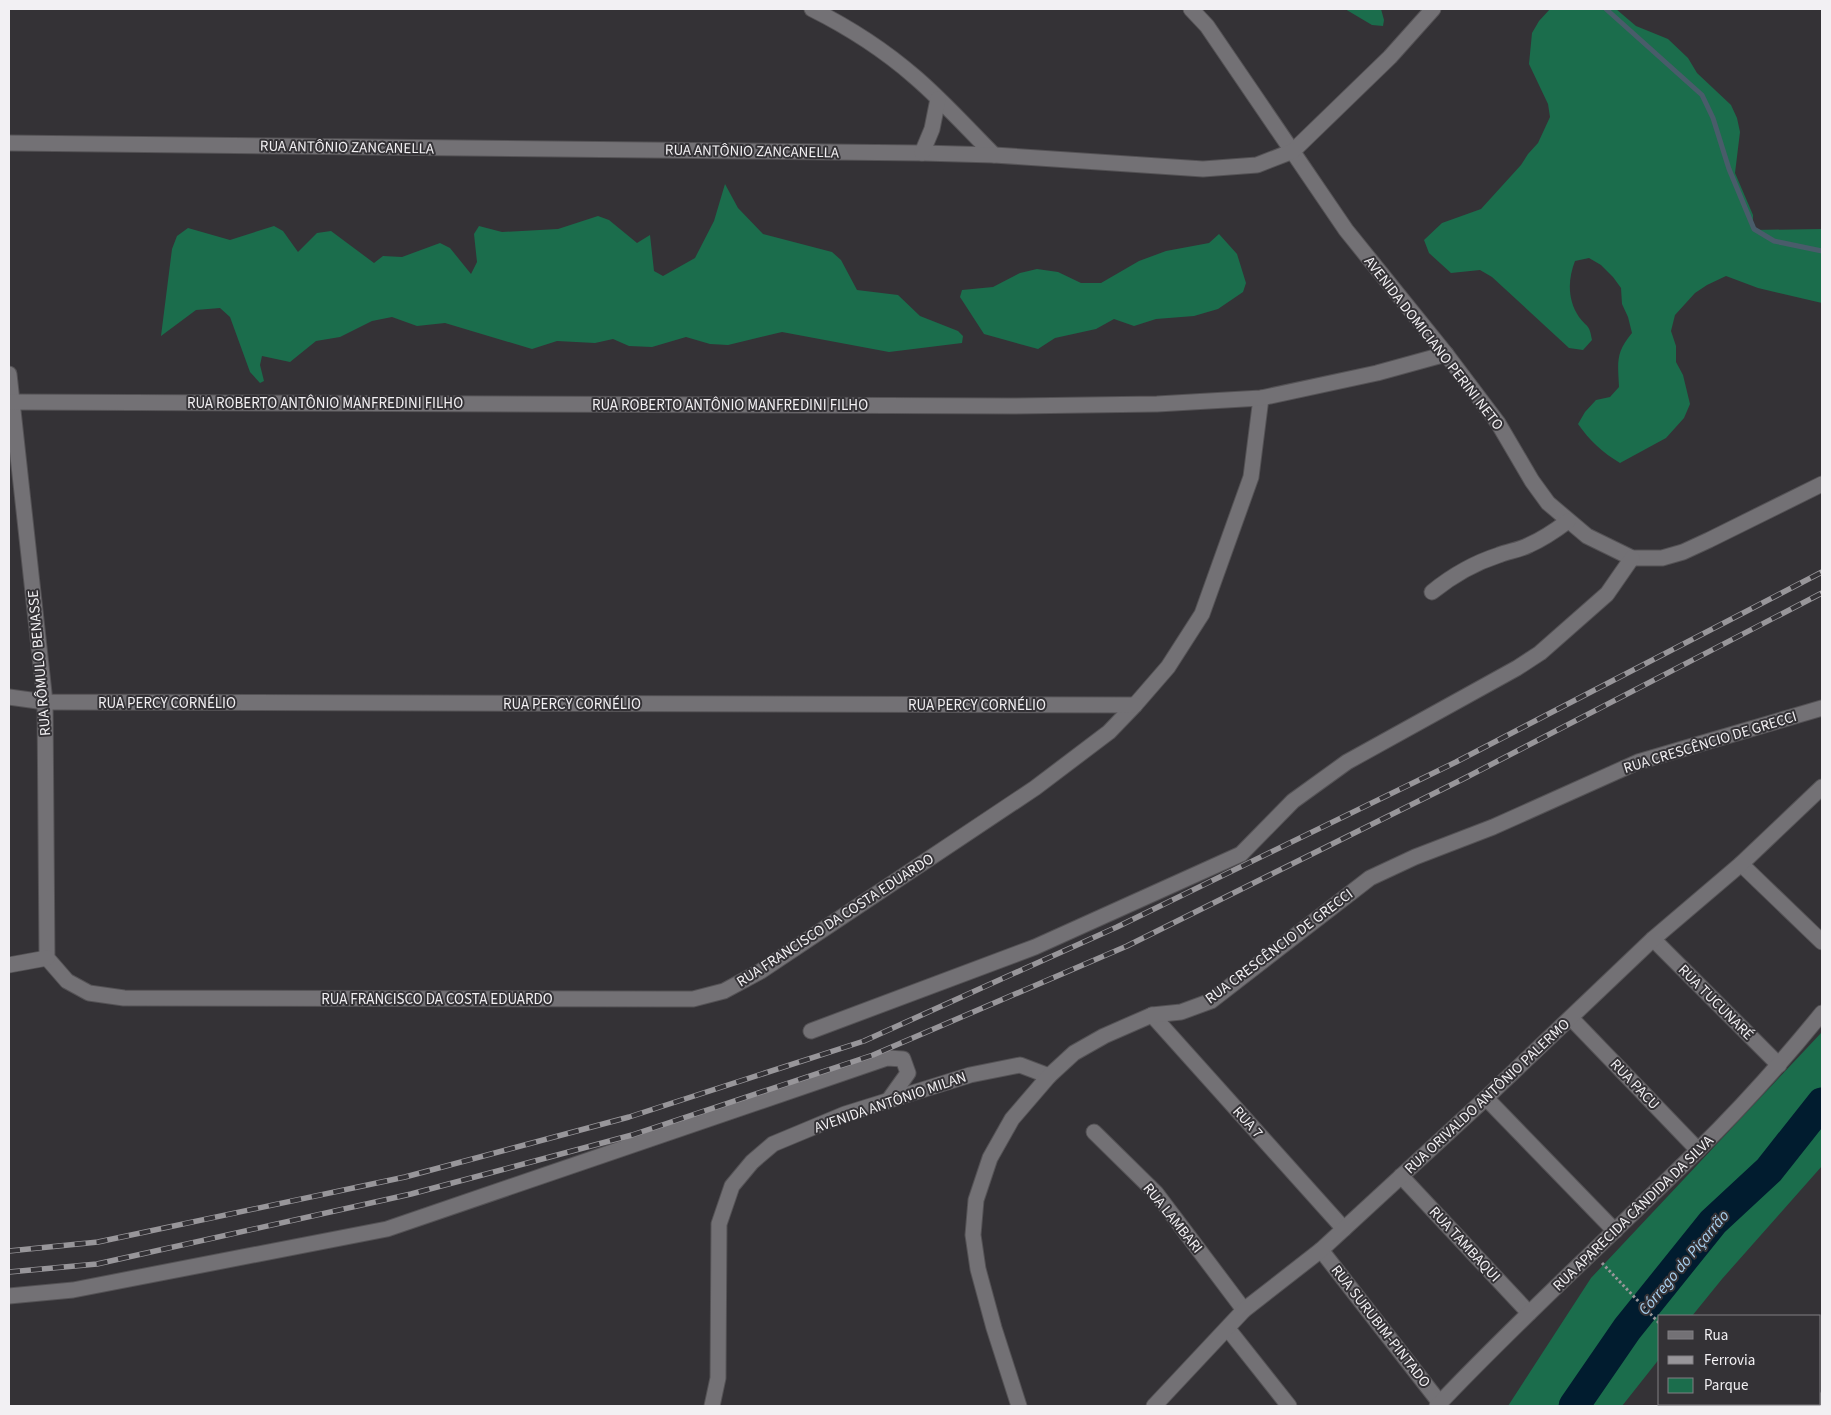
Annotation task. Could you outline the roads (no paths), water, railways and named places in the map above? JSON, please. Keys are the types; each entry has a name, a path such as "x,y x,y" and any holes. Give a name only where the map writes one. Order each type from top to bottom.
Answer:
{"street":[{"path":"812,9 836,21 874,45 914,76 994,155"},
{"name":"AVENIDA DOMICIANO PERINI NETO","path":"1190,9 1207,26 1346,230 1446,354 1498,423 1548,504 1587,536 1632,558 1662,558 1683,552 1822,484"},
{"name":"RUA ANTÔNIO ZANCANELLA","path":"9,143 922,153 994,155 1203,169 1257,165 1293,151 1390,57 1433,9"},
{"path":"922,153 932,129 938,99"},
{"name":"RUA ROBERTO ANTÔNIO MANFREDINI FILHO","path":"10,402 1012,406 1157,404 1260,398 1378,373 1446,354"},
{"name":"RUA RÔMULO BENASSE","path":"9,374 10,402 45,702 47,958"},
{"name":"RUA FRANCISCO DA COSTA EDUARDO","path":"47,958 67,981 89,993 124,998 661,1000 693,999 724,992 761,971 1035,788 1109,732 1135,705 1168,667 1202,614 1251,477 1260,398"},
{"path":"1432,592 1462,570 1498,555 1527,546 1568,521"},
{"path":"811,1031 1035,948 1241,854 1293,801 1347,762 1517,668 1540,653 1607,594 1632,558"},
{"name":"RUA PERCY CORNÉLIO","path":"9,697 45,702 1135,705"},
{"name":"RUA CRESCÊNCIO DE GRECCI","path":"1019,1406 994,1328 978,1269 973,1235 976,1200 990,1158 1012,1119 1049,1076 1074,1053 1104,1036 1152,1015 1181,1012 1211,1001 1370,878 1415,857 1493,827 1638,762 1822,708"},
{"name":"RUA ORIVALDO ANTÔNIO PALERMO","path":"1162,1404 1244,1310 1322,1250 1486,1098 1653,939 1741,864 1822,787"},
{"path":"1741,864 1822,942"},
{"name":"RUA TUCUNARÉ","path":"1653,939 1779,1065"},
{"path":"9,965 47,958"},
{"name":"RUA APARECIDA CÂNDIDA DA SILVA","path":"1439,1404 1529,1313 1698,1150 1779,1065 1822,1013"},
{"name":"RUA 7","path":"1152,1015 1344,1229"},
{"name":"RUA PACU","path":"1571,1018 1698,1150"},
{"path":"9,1296 73,1290 387,1229 887,1058 903,1059 908,1073 888,1101"},
{"name":"AVENIDA ANTÔNIO MILAN","path":"712,1406 718,1378 719,1224 732,1186 752,1162 773,1144 845,1114 970,1075 1020,1065 1049,1076"},
{"path":"1486,1098 1615,1231"},
{"name":"RUA LAMBARI","path":"1094,1132 1156,1193 1244,1310"},
{"name":"RUA TAMBAQUI","path":"1401,1176 1529,1313"},
{"name":"RUA SURUBIM-PINTADO","path":"1322,1250 1439,1404"},
{"path":"1228,1329 1289,1406"}],"waterway":[{"path":"1606,9 1702,95 1713,118 1729,169 1754,229 1774,241 1822,251"},
{"name":"Córrego do Piçarrão","path":"1574,1406 1627,1329 1713,1222 1769,1170 1822,1103"}],"railway":[{"path":"9,1251 98,1242 405,1177 629,1117 864,1041 1117,927 1456,762 1822,572"},
{"path":"9,1272 97,1264 411,1194 632,1135 873,1055 1127,946 1465,778 1822,593"}]}
